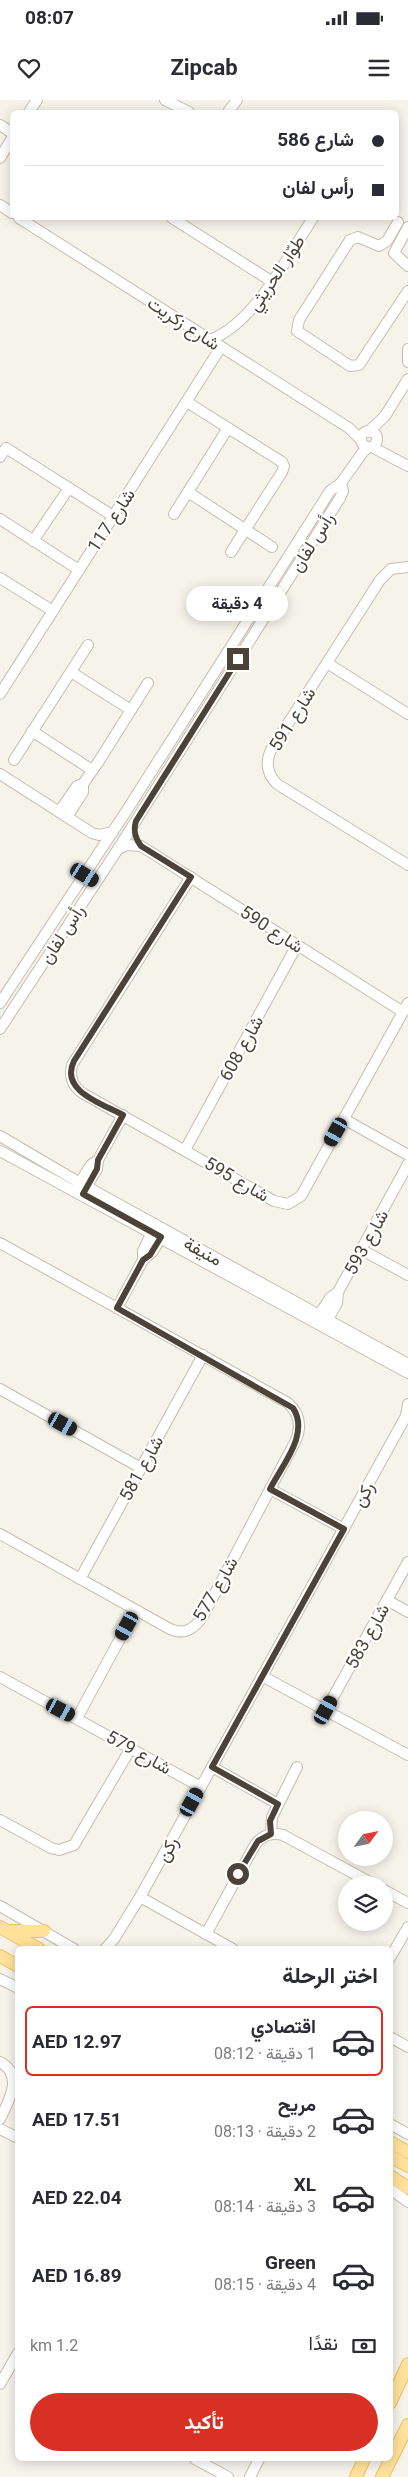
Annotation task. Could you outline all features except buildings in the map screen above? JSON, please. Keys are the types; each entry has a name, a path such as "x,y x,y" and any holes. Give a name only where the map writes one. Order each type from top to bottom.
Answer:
{"main road":[{"path":"3,1929 44,1931"},
{"path":"3,1929 34,1946"},
{"path":"0,1956 15,1964"},
{"path":"0,1963 15,1966"},
{"path":"393,2144 408,2152"},
{"path":"393,2158 408,2166"},
{"path":"393,2172 408,2180"},
{"path":"393,2178 408,2188"},
{"path":"393,2396 408,2364"},
{"path":"393,2455 408,2425 408,2420"},
{"path":"356,2477 363,2461"},
{"path":"382,2477 390,2461"}],"street":[{"path":"165,100 185,110"},
{"path":"0,158 10,141"},
{"name":"شارع زكريت","path":"22,220 408,466"},
{"path":"175,220 271,281"},
{"name":"طوّار الحريثي","path":"210,340 229,331 248,315 312,220"},
{"path":"408,266 394,254 408,227 394,220 384,244 379,246 358,237 350,240 298,320 297,331 350,366 359,365 408,290"},
{"name":"شارع 117","path":"0,694 221,347"},
{"path":"408,349 408,362"},
{"name":"رأس لفان","path":"0,1003 113,832 330,491 341,483 363,452 408,379"},
{"path":"187,402 282,462 284,466 246,530 230,552"},
{"path":"174,514 228,428"},
{"path":"0,457 6,448 113,516"},
{"name":"رأس لفان","path":"0,1029 136,821 342,494 341,483"},
{"path":"34,540 69,488"},
{"path":"188,492 272,547"},
{"path":"0,519 79,570"},
{"name":"شارع 591","path":"408,567 398,567 385,574 271,750 268,762 270,774 282,787 408,864"},
{"path":"0,578 53,611"},
{"path":"14,760 88,645"},
{"path":"327,663 408,714"},
{"path":"71,672 131,710"},
{"path":"63,815 84,792 83,784 148,683"},
{"path":"32,731 92,770"},
{"path":"0,774 92,833 99,835 113,832"},
{"path":"136,821 135,834 141,846"},
{"path":"92,833 100,851"},
{"path":"118,849 127,845 141,846"},
{"name":"شارع 590","path":"141,846 403,1012"},
{"path":"85,875 97,882"},
{"name":"شارع 595","path":"191,877 72,1066 71,1075 76,1088 274,1200 288,1204 301,1196 408,1002"},
{"name":"شارع 608","path":"185,1150 297,945"},
{"path":"81,1188 91,1165 98,1160 123,1115"},
{"path":"344,1119 408,1155"},
{"name":"منيفة","path":"0,1136 157,1234 408,1364"},
{"name":"منيفة","path":"0,1151 81,1188 322,1320 408,1373"},
{"name":"شارع 593","path":"322,1320 330,1298 338,1292 408,1164"},
{"path":"117,1308 143,1260 143,1251 157,1234"},
{"name":"شارع 577","path":"0,1243 288,1403 297,1414 299,1421 298,1435 203,1616 195,1627 183,1633 176,1632 135,1611 0,1534"},
{"path":"362,1250 408,1275"},
{"name":"شارع 581","path":"80,1580 202,1355"},
{"path":"0,1389 142,1468"},
{"name":"ركن","path":"113,1944 407,1416 408,1404"},
{"path":"270,1489 344,1529"},
{"name":"شارع 583","path":"326,1710 408,1562"},
{"path":"386,1600 408,1612"},
{"path":"76,1718 135,1611"},
{"path":"262,1676 408,1755"},
{"name":"شارع 579","path":"0,1677 201,1787"},
{"path":"0,1820 51,1848 59,1850 74,1845 131,1748"},
{"path":"212,1767 278,1804"},
{"path":"271,1834 270,1821 297,1767"},
{"path":"206,1934 255,1845 262,1838 271,1834 283,1835 358,1876"},
{"path":"393,1895 408,1903"},
{"path":"140,1896 228,1946"},
{"path":"0,1906 69,1946"},
{"path":"393,1953 408,1926"},
{"path":"0,1979 15,1986"},
{"path":"393,2039 408,2047"},
{"path":"0,2062 9,2070 14,2086 0,2119"},
{"path":"393,2126 408,2134"},
{"path":"0,2129 15,2136"},
{"path":"393,2192 408,2202"},
{"path":"0,2384 15,2360"},
{"path":"199,2461 228,2477"},
{"path":"250,2477 258,2461"}],"route":[{"path":"238,659 134,827 136,838 141,846 191,877 74,1061 71,1075 76,1088 123,1115 98,1160 97,1169 83,1194 161,1237 153,1252 143,1260 117,1308 288,1403 297,1414 300,1428 295,1442 270,1489 344,1529 212,1767 278,1804 270,1821 271,1834 258,1841 238,1874"}]}
